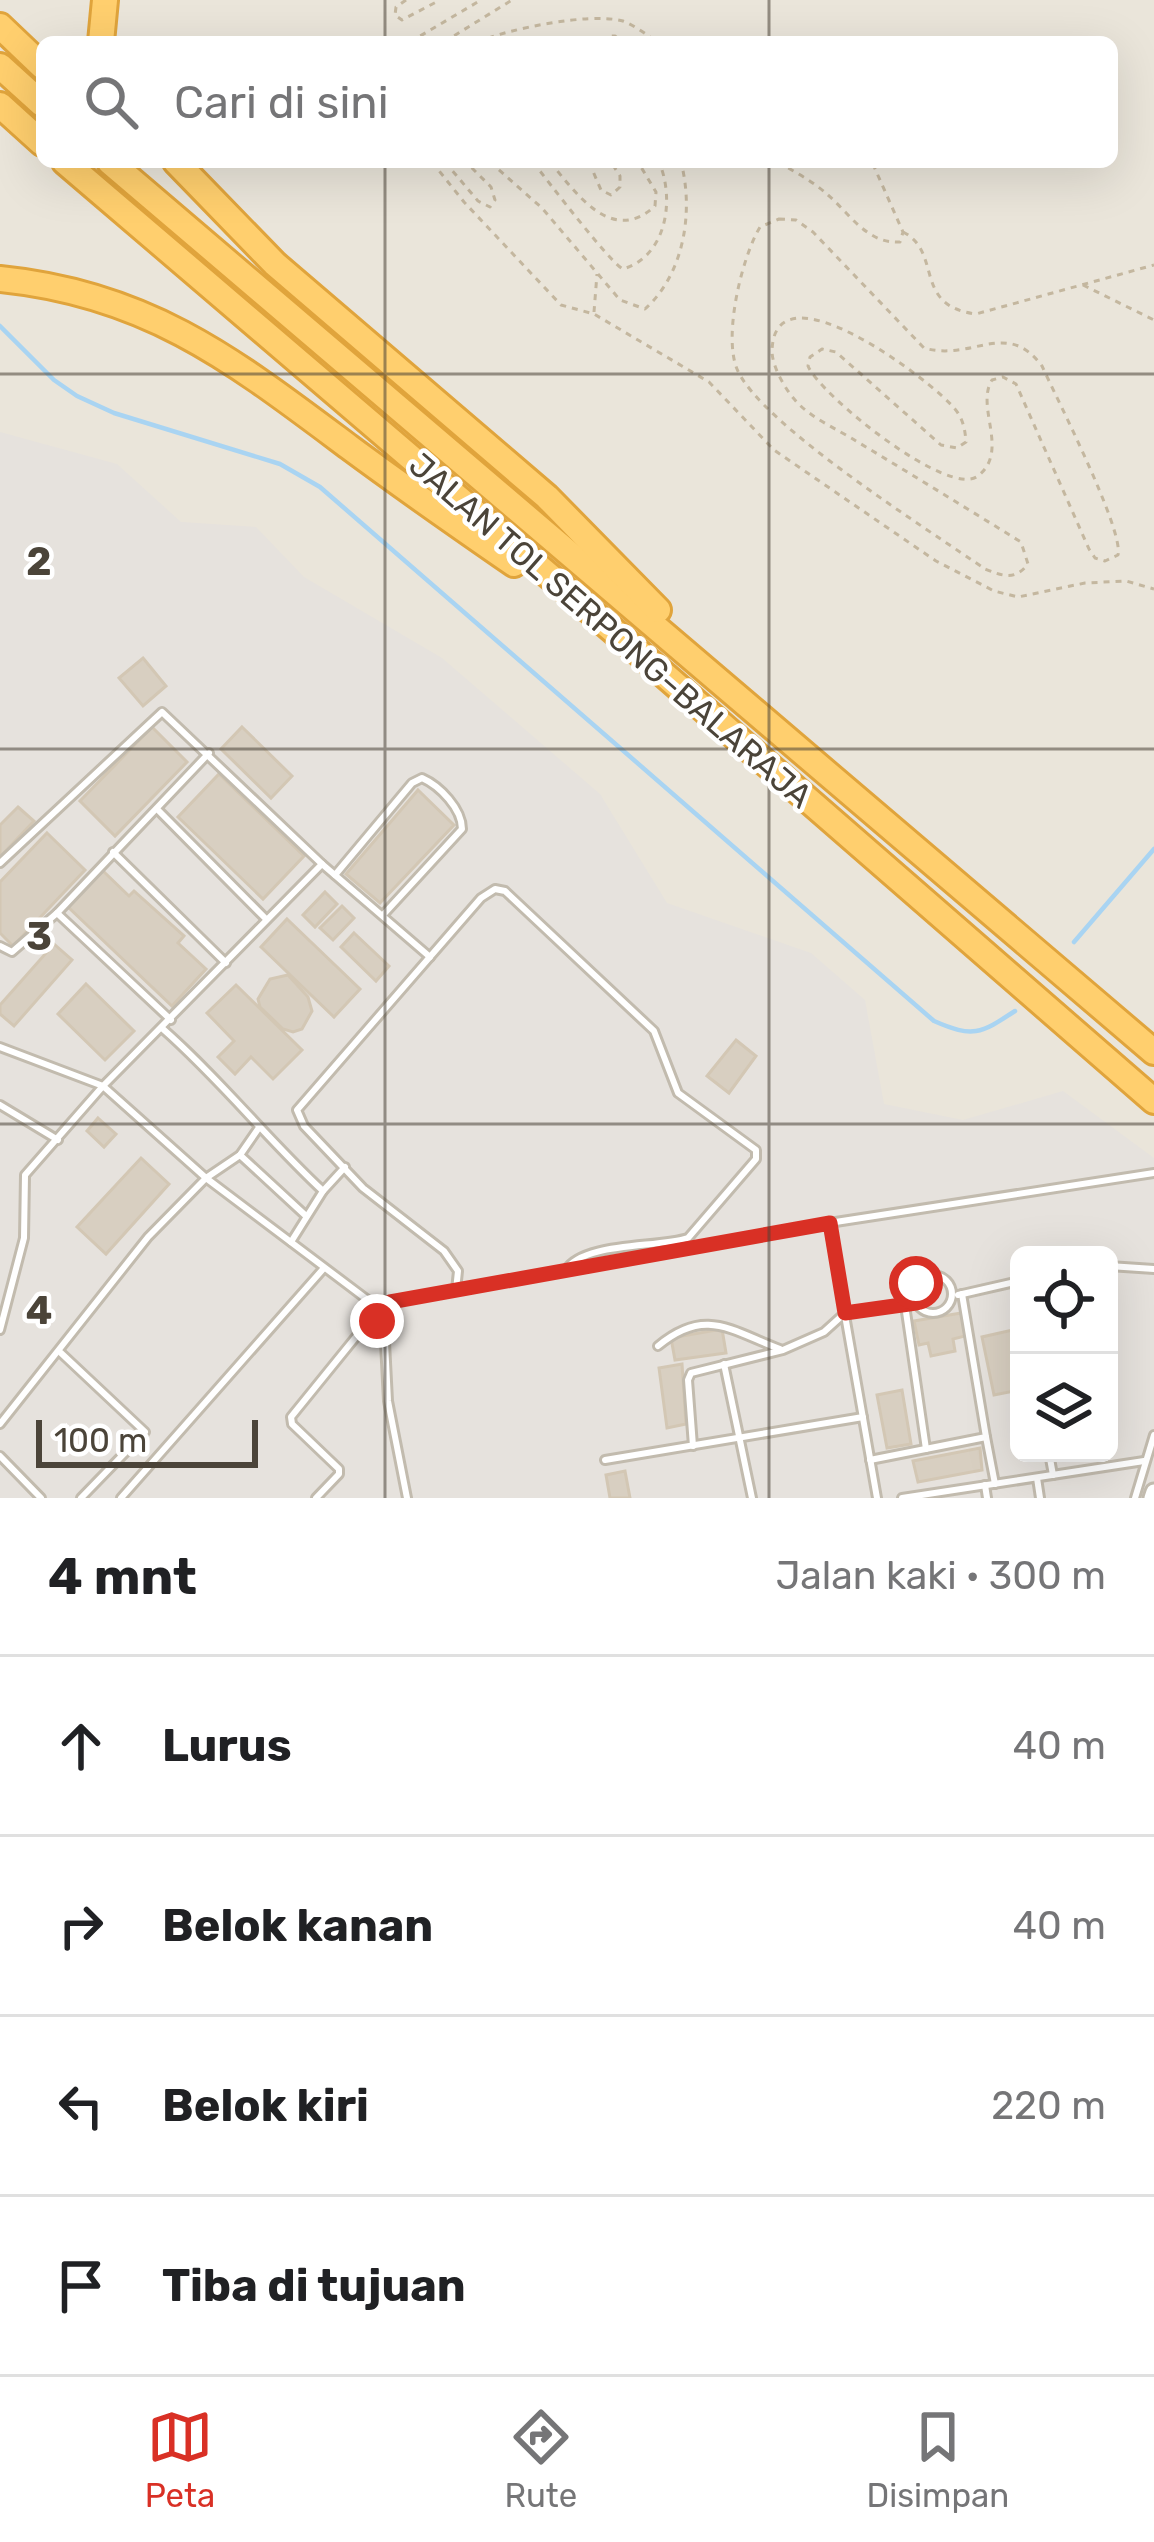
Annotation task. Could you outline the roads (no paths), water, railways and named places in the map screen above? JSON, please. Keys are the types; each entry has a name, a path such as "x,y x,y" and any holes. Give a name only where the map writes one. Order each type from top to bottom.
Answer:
{"highway":[{"path":"102,36 105,0"},
{"path":"0,26 36,60"},
{"path":"0,66 36,99"},
{"path":"0,105 36,138"},
{"name":"JALAN TOL SERPONG–BALARAJA","path":"71,168 1154,1101"},
{"name":"JALAN TOL SERPONG–BALARAJA","path":"117,168 1154,1052"},
{"path":"161,168 547,497 774,727"},
{"path":"182,168 274,264"},
{"path":"0,279 107,299 232,360 396,482 629,644"}],"lane":[{"path":"0,863 158,713 166,713 322,864 430,957"},
{"path":"0,946 12,952 58,913 209,753"},
{"path":"335,875 412,783 422,778 431,782 460,814 462,829 383,916"},
{"path":"157,809 266,919"},
{"path":"113,853 226,963"},
{"path":"0,1330 24,1238 26,1175 103,1086 322,864"},
{"path":"456,1290 458,1271 444,1251 394,1215 304,1126 297,1110 481,898 495,889 505,891 654,1030 678,1093 756,1150 756,1159 688,1238 596,1252 578,1258 566,1270"},
{"path":"58,913 171,1020"},
{"path":"163,1029 229,1090 258,1129 323,1191"},
{"path":"0,1047 103,1086 206,1178 373,1304"},
{"path":"0,1105 58,1140"},
{"path":"0,1424 148,1237 206,1178 240,1155 258,1129"},
{"path":"240,1155 305,1215"},
{"path":"291,1242 305,1215 345,1167"},
{"path":"316,1498 339,1469 292,1424 291,1417 372,1317 378,1300 390,1302 830,1223 1154,1172"},
{"path":"830,1223 877,1498"},
{"path":"1118,1267 1154,1269"},
{"path":"121,1498 323,1268"},
{"path":"693,1445 688,1375 783,1350 824,1332 845,1313 916,1303 932,1313 943,1310 952,1296 950,1286 934,1275 916,1283 916,1303"},
{"path":"952,1296 1010,1283"},
{"path":"962,1294 995,1484"},
{"path":"384,1323 394,1315 390,1302"},
{"path":"904,1305 926,1449"},
{"path":"372,1317 384,1323"},
{"path":"384,1323 388,1401 407,1498"},
{"path":"658,1346 689,1325 714,1324 783,1350"},
{"path":"60,1352 145,1432 81,1498"},
{"path":"724,1364 752,1498"},
{"path":"605,1460 862,1417"},
{"path":"1136,1498 1154,1435"},
{"path":"870,1460 986,1437"},
{"path":"0,1456 41,1498"},
{"path":"902,1498 1144,1461"},
{"path":"1051,1462 1053,1475"},
{"path":"1037,1477 1040,1498"},
{"path":"985,1485 987,1498"}],"waterway":[{"path":"0,326 54,380 77,396 114,413 280,464 320,487 934,1021 976,1031 1015,1011"},
{"path":"1074,942 1154,849"}]}
